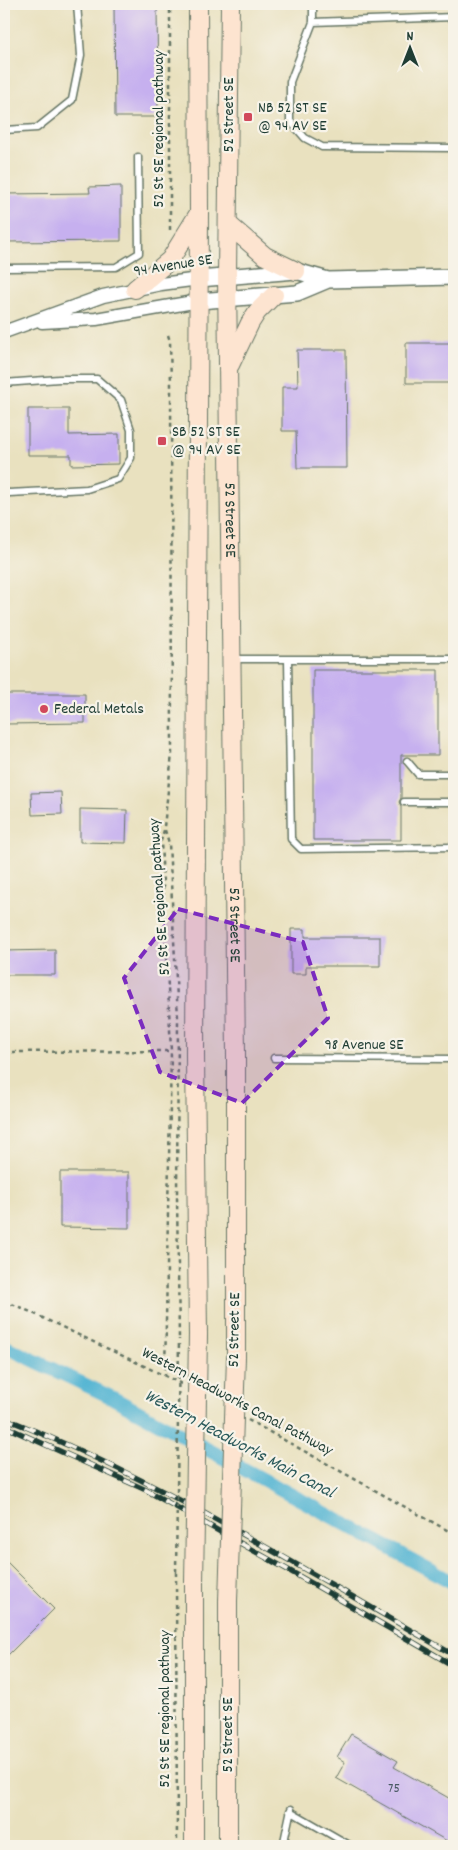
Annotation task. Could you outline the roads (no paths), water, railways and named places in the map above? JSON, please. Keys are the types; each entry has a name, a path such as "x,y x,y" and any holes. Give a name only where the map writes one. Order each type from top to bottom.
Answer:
{"main road":[{"name":"52 Street SE","path":"194,1846 194,1583 198,1335 195,1055 199,301 198,4"},
{"name":"52 Street SE","path":"228,1846 228,1601 236,1357 236,1055 227,298 230,4"},
{"path":"135,290 170,260 199,213"},
{"path":"228,224 265,256 296,271"},
{"path":"228,370 257,312 274,295"}],"street":[{"name":"94 Avenue SE","path":"4,332 103,296 161,284 199,279 296,271 328,280 454,277"},
{"name":"94 Avenue SE","path":"27,323 96,319 199,301 297,293 328,280"}],"lane":[{"path":"4,130 37,128 72,100 81,55 77,4"},
{"path":"313,4 313,22 290,82 290,121 304,138 322,147 454,148"},
{"path":"313,22 454,17"},
{"path":"4,268 116,266 139,253 138,157"},
{"path":"4,383 59,379 97,379 121,400 131,430 131,458 118,479 87,488 9,494 4,492"},
{"path":"232,659 454,659"},
{"path":"288,659 291,839 300,849 313,850 454,846"},
{"path":"407,761 418,774 454,774"},
{"path":"404,802 454,802"},
{"name":"98 Avenue SE","path":"274,1058 454,1059"},
{"path":"283,1846 291,1809 352,1846"}],"waterway":[{"name":"Western Headworks Main Canal","path":"4,1346 113,1398 454,1583"}],"railway":[{"path":"4,1418 63,1443 177,1499 454,1655"},
{"path":"4,1426 146,1490 454,1666"}],"place":[{"name":"NB 52 ST SE @ 94 AV SE","path":"248,117"},
{"name":"SB 52 ST SE @ 94 AV SE","path":"162,441"},
{"name":"Federal Metals","path":"44,709"}]}
